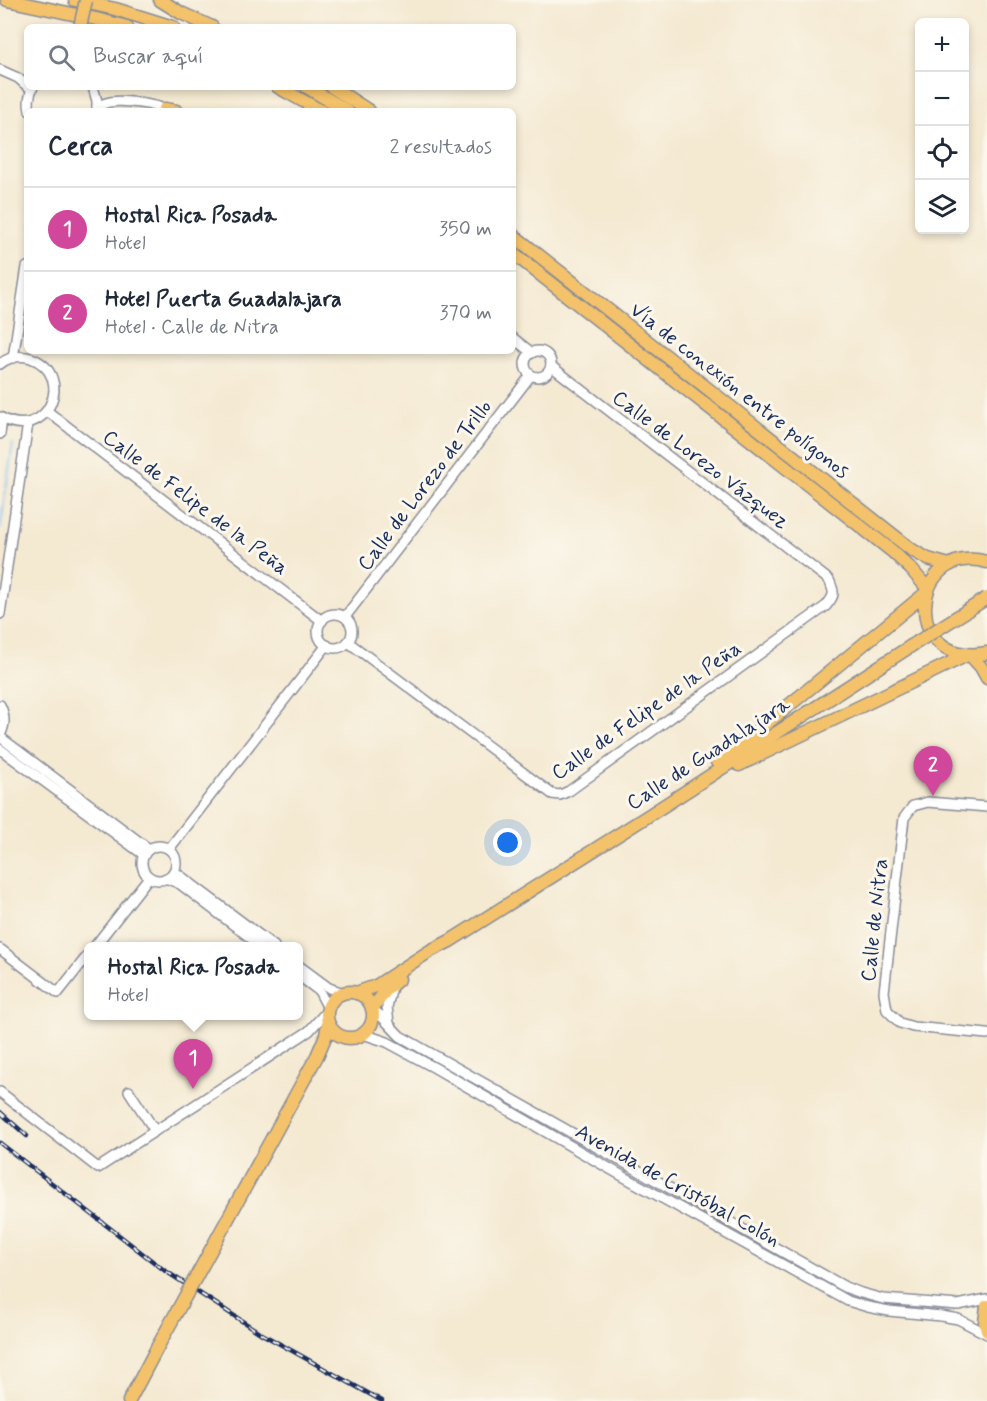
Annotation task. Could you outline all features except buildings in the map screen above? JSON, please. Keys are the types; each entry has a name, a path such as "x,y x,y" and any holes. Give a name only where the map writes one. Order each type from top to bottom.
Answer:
{"main road":[{"path":"7,0 115,24"},
{"path":"75,0 115,9 163,24"},
{"path":"81,24 86,0"},
{"path":"160,0 205,24"},
{"path":"283,90 316,108"},
{"path":"312,90 343,108"},
{"path":"337,90 364,108"},
{"path":"516,228 603,297 642,337"},
{"name":"Vía de conexión entre polígonos","path":"516,237 912,550 928,559 949,565"},
{"name":"Vía de conexión entre polígonos","path":"516,255 879,541 911,568 927,591"},
{"path":"516,263 630,346"},
{"path":"984,559 960,561 949,565 936,575 927,591 924,607 926,621 932,634 941,644 953,651 968,655 981,667 987,678"},
{"path":"908,607 915,593 911,568"},
{"path":"651,814 777,716 927,591"},
{"name":"Calle de Guadalajara","path":"357,993 376,986 588,854 987,598"},
{"path":"588,854 617,841 743,763 968,655 987,652"},
{"name":"Calle de Guadalajara","path":"372,1009 393,984 450,940"},
{"path":"129,1401 317,1056 326,1035 328,1019 334,998 343,993 357,993 367,999 372,1009 371,1023 363,1034 353,1038 341,1036 328,1019"},
{"path":"317,1056 341,1036"},
{"path":"987,1306 984,1322 987,1333"}],"street":[{"path":"0,70 24,82"},
{"path":"30,90 30,108"},
{"path":"94,90 97,108"},
{"path":"98,108 105,103 115,102 161,108"},
{"path":"0,434 1,418 9,422 28,423 41,418 53,400 52,378 38,356 4,361 24,279"},
{"path":"516,340 532,353"},
{"path":"539,351 550,359 551,366 548,373 538,377 531,375 526,362 532,353 539,351"},
{"name":"Calle de Lorezo Vázquez","path":"551,366 830,580"},
{"name":"Calle de Lorezo de Trillo","path":"345,617 531,375"},
{"name":"Calle de Felipe de la Peña","path":"47,411 322,621"},
{"path":"0,614 28,423"},
{"name":"Calle de Felipe de la Peña","path":"348,642 552,794 560,795 569,791 826,606 834,591 830,580"},
{"path":"329,615 345,617 349,621 352,632 348,642 334,648 327,645 319,633 322,621 329,615"},
{"path":"169,849 327,645"},
{"path":"0,705 4,721 0,736 146,852"},
{"path":"0,749 146,852"},
{"name":"Calle de Nitra","path":"987,807 928,802 913,806 904,818 884,992 887,1010 900,1023 913,1027 987,1034"},
{"path":"159,846 169,849 175,857 174,871 166,878 157,880 149,876 142,865 146,852 159,846"},
{"path":"174,871 269,942"},
{"path":"98,942 149,876"},
{"path":"166,878 180,884 256,942"},
{"path":"0,949 58,993 84,960"},
{"path":"303,969 329,988 343,993"},
{"path":"303,979 319,992 328,1019"},
{"path":"390,1026 387,1007 393,984"},
{"name":"Avenida de Cristóbal Colón","path":"372,1009 400,1036 845,1287 883,1299 958,1305 987,1299"},
{"path":"309,1032 321,1027 328,1019"},
{"path":"0,1092 98,1168 328,1019"},
{"name":"Avenida de Cristóbal Colón","path":"363,1034 387,1042 435,1068 619,1174 848,1301 889,1311 958,1319 987,1333"},
{"path":"129,1091 155,1131"}],"waterway":[{"path":"0,529 13,443"}],"railway":[{"path":"0,1112 27,1136"},
{"path":"0,1143 164,1270 262,1334 382,1401"}],"place":[{"name":"Hotel Puerta Guadalajara","path":"933,796"},
{"name":"Hostal Rica Posada","path":"193,1089"}]}
